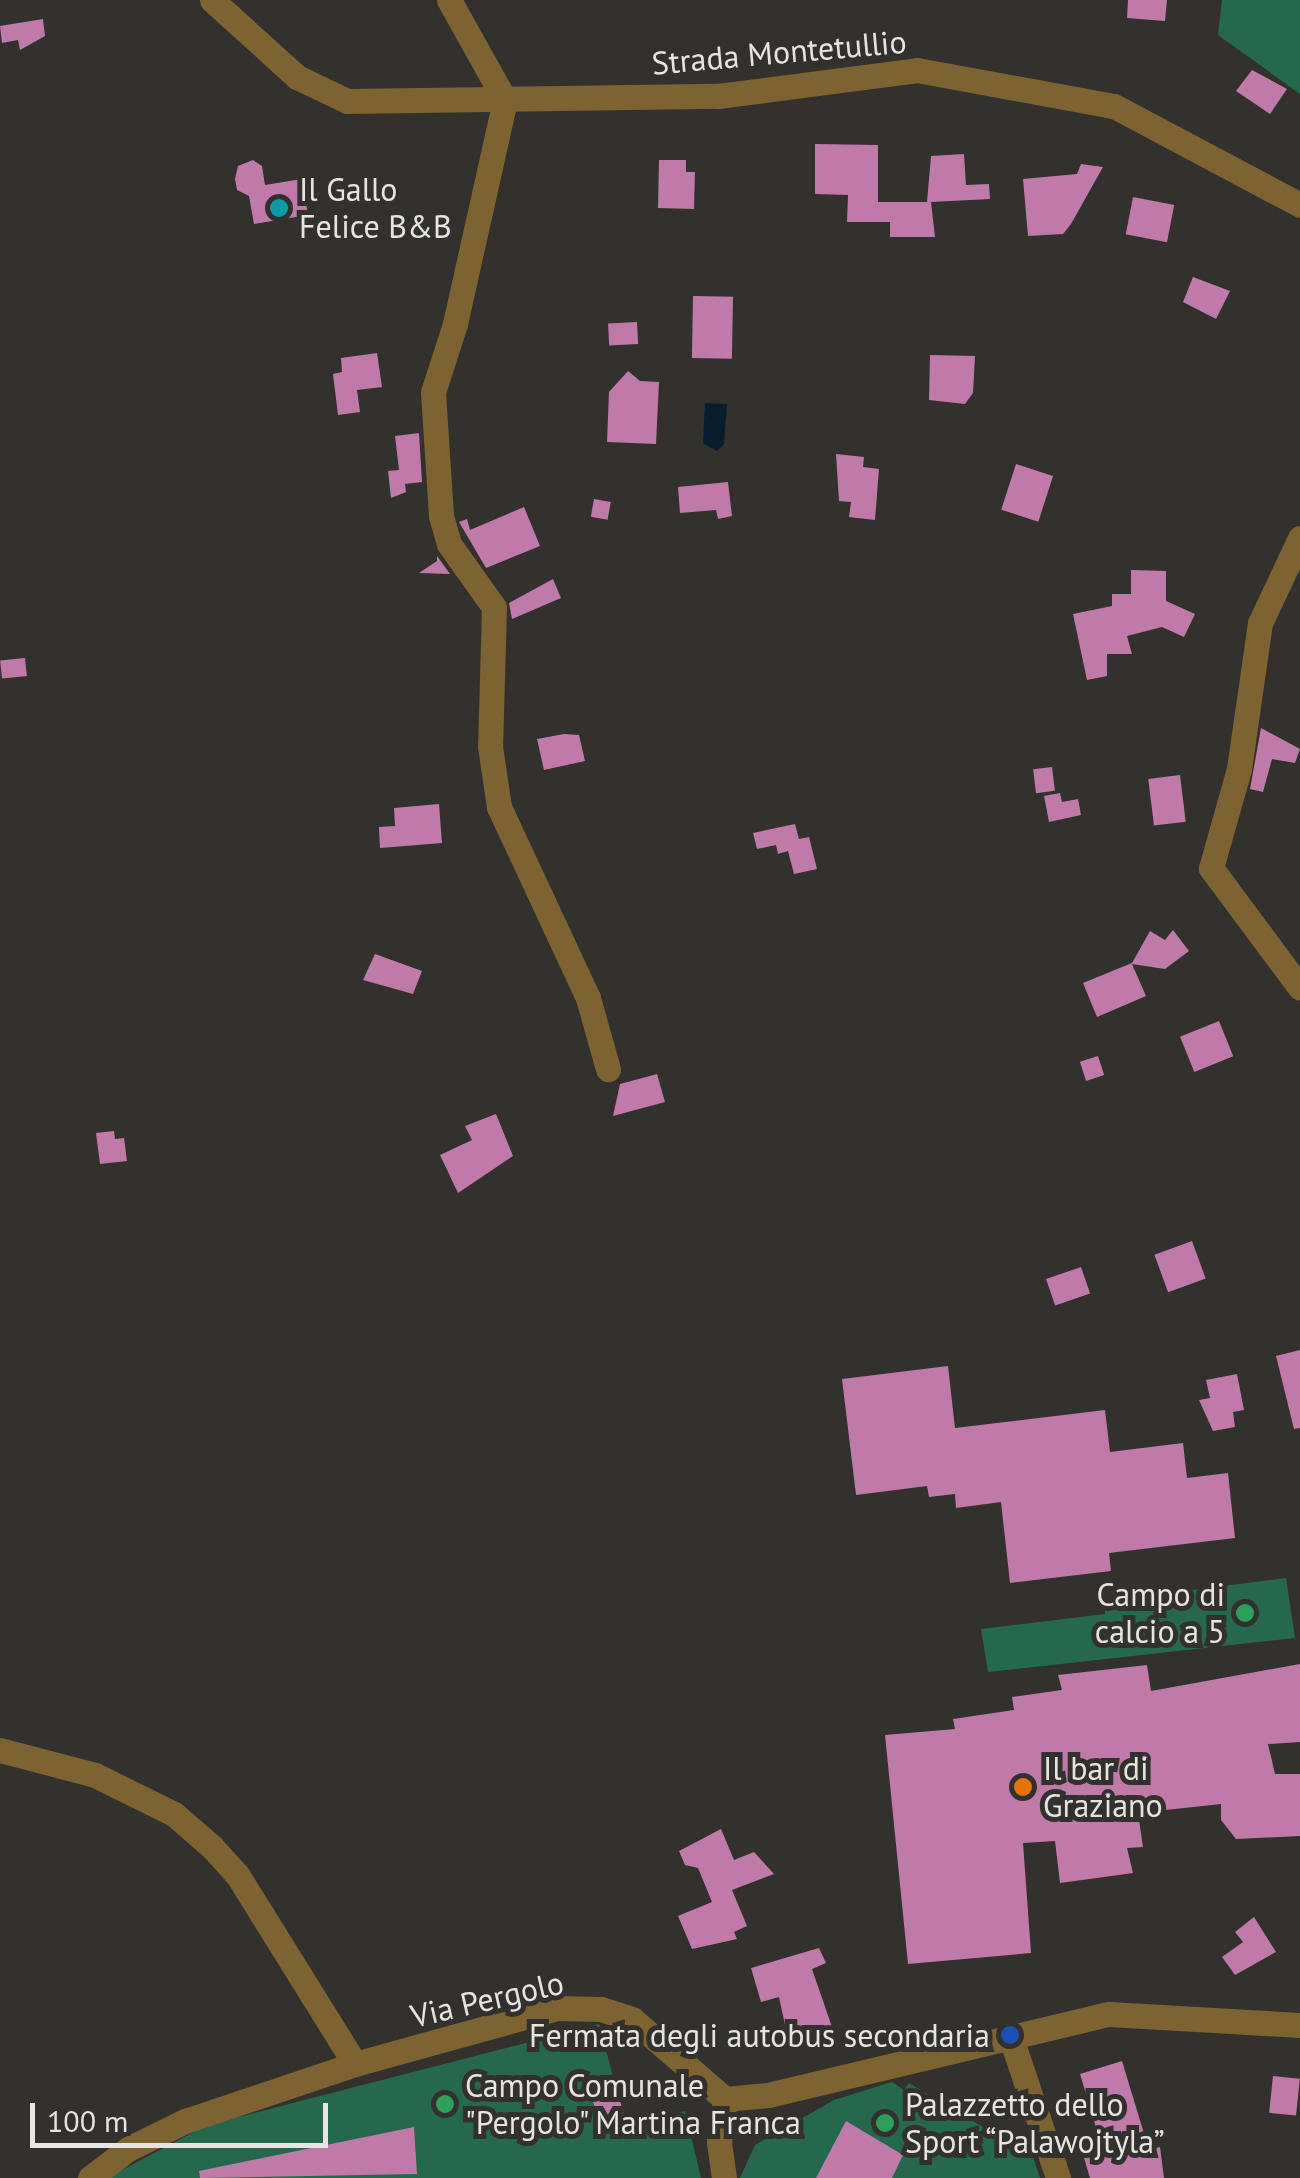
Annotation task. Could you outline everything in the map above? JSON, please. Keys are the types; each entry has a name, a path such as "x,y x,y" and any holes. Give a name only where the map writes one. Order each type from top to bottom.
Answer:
{"street":[{"name":"Strada Montetullio","path":"212,0 296,77 348,100 718,96 917,70 1114,106 1300,205"},
{"path":"450,0 506,100 456,324 433,392 441,516 449,544 494,607 490,746 498,806 588,998 608,1070"},
{"path":"1300,538 1260,624 1239,769 1211,868 1300,988"},
{"path":"0,1750 95,1775 174,1814 212,1846 238,1876 355,2064"},
{"name":"Via Pergolo","path":"90,2178 128,2149 185,2121 355,2064 557,2008 601,2009 632,2019 724,2099"},
{"path":"724,2178 719,2142 724,2099 768,2095 1109,2014 1300,2025"},
{"path":"1010,2035 1058,2178"}],"green space":[{"path":"1222,0 1300,0 1300,94 1218,35"},
{"path":"1286,1578 1295,1638 988,1672 981,1629 1105,1614 1105,1601"},
{"name":"Campo Comunale \"Pergolo\" Martina Franca","path":"599,2024 626,2125 685,2111 701,2178 107,2178 207,2125"},
{"name":"Palazzetto dello Sport “Palawojtyla”","path":"892,2082 904,2090 909,2083 1033,2157 1040,2178 740,2178 755,2145 834,2100"}],"water":[{"path":"705,403 727,404 724,444 717,451 703,443"}],"building":[{"path":"1128,0 1167,0 1165,21 1127,18"},
{"path":"43,19 45,36 20,50 18,40 2,43 0,26"},
{"path":"1252,70 1287,89 1270,114 1236,91"},
{"path":"815,144 878,145 878,202 927,202 931,156 964,154 966,185 989,184 990,199 931,202 935,237 890,237 890,222 847,222 848,195 815,194"},
{"name":"Il Gallo Felice B&B","path":"253,160 262,166 265,185 302,179 308,215 254,224 249,196 237,190 235,179 238,166"},
{"path":"659,160 686,160 686,172 695,172 694,209 658,208"},
{"path":"1081,164 1103,167 1071,224 1063,234 1028,236 1023,179 1077,174"},
{"path":"1133,197 1174,205 1167,242 1126,234"},
{"path":"1193,277 1230,291 1216,319 1183,302"},
{"path":"693,296 733,297 732,359 692,358"},
{"path":"637,322 638,344 609,345 608,324"},
{"path":"377,353 382,387 357,390 360,412 338,415 333,374 342,372 341,358"},
{"path":"930,355 975,356 973,393 965,404 929,400"},
{"path":"628,371 640,381 659,382 656,444 607,442 609,392"},
{"path":"419,433 422,482 405,484 406,492 391,498 388,471 399,470 395,436"},
{"path":"836,454 864,457 863,467 879,469 875,520 849,517 851,502 839,501"},
{"path":"1016,464 1053,476 1038,522 1001,510"},
{"path":"728,482 732,516 718,519 716,510 680,513 678,487"},
{"path":"594,499 611,502 608,520 591,517"},
{"path":"524,507 540,546 486,568 459,522 467,519 470,530"},
{"path":"437,556 450,574 419,573 437,561"},
{"path":"1131,570 1166,571 1166,601 1195,614 1184,637 1162,627 1127,636 1132,654 1107,654 1107,676 1087,680 1073,614 1112,606 1112,594 1131,594"},
{"path":"553,579 561,598 512,619 509,603"},
{"path":"25,658 27,676 2,679 0,661"},
{"path":"1261,728 1300,749 1295,763 1272,759 1263,792 1250,789"},
{"path":"579,735 585,761 544,770 537,739"},
{"path":"1052,767 1055,791 1036,793 1033,769"},
{"path":"1180,775 1186,822 1154,826 1148,779"},
{"path":"1060,793 1062,802 1078,799 1081,815 1049,822 1044,796"},
{"path":"439,804 442,843 380,848 379,827 395,826 394,808"},
{"path":"795,824 799,839 809,837 817,869 794,874 788,851 778,854 776,845 757,849 753,833"},
{"path":"1173,930 1189,951 1165,969 1132,964 1146,996 1097,1017 1083,983 1132,963 1150,931 1165,940"},
{"path":"375,954 422,971 413,994 363,980"},
{"path":"1219,1021 1233,1056 1194,1072 1180,1037"},
{"path":"1098,1056 1104,1075 1086,1081 1080,1062"},
{"path":"657,1074 665,1102 613,1116 620,1084"},
{"path":"496,1114 513,1156 458,1193 440,1155 472,1140 465,1126"},
{"path":"114,1131 115,1139 124,1138 127,1161 100,1164 96,1133"},
{"path":"1192,1241 1206,1279 1168,1292 1154,1255"},
{"path":"1081,1267 1090,1293 1055,1306 1046,1279"},
{"path":"1300,1350 1300,1428 1294,1429 1276,1356"},
{"path":"948,1366 955,1428 1105,1410 1110,1452 1183,1443 1187,1478 1228,1473 1235,1538 1109,1553 1111,1571 1010,1583 1001,1502 956,1508 955,1494 929,1497 927,1486 856,1495 842,1379"},
{"path":"1237,1374 1244,1410 1233,1412 1235,1427 1213,1431 1199,1400 1210,1398 1206,1380"},
{"path":"1300,1664 1300,1742 1268,1744 1275,1774 1300,1774 1300,1836 1236,1839 1221,1820 1221,1804 1138,1813 1143,1847 1127,1848 1133,1873 1060,1883 1055,1841 1023,1843 1031,1953 908,1964 885,1735 955,1729 953,1719 1014,1710 1012,1697 1062,1690 1058,1675 1147,1665 1151,1691"},
{"path":"721,1829 734,1860 754,1852 774,1874 732,1890 747,1926 734,1932 737,1939 692,1949 678,1916 712,1902 698,1868 685,1865 679,1851"},
{"path":"1254,1917 1276,1952 1235,1975 1222,1957 1243,1942 1235,1932"},
{"path":"819,1948 826,1963 812,1969 832,2027 822,2035 788,2039 779,1997 761,2002 751,1968"},
{"path":"1122,2061 1149,2150 1160,2147 1164,2178 1090,2178 1084,2158 1103,2151 1080,2074"},
{"path":"1273,2076 1300,2079 1296,2116 1269,2113"},
{"path":"616,2087 627,2125 602,2133 591,2094"},
{"path":"846,2121 903,2155 892,2178 816,2178"},
{"path":"414,2127 417,2174 200,2178 199,2171"}],"place":[{"name":"Il Gallo Felice B&B","path":"279,208"},
{"name":"Campo di calcio a 5","path":"1245,1613"},
{"name":"Il bar di Graziano","path":"1023,1787"},
{"name":"Fermata degli autobus secondaria","path":"1010,2035"},
{"name":"Campo Comunale \"Pergolo\" Martina Franca","path":"445,2104"},
{"name":"Palazzetto dello Sport “Palawojtyla”","path":"885,2123"}]}
